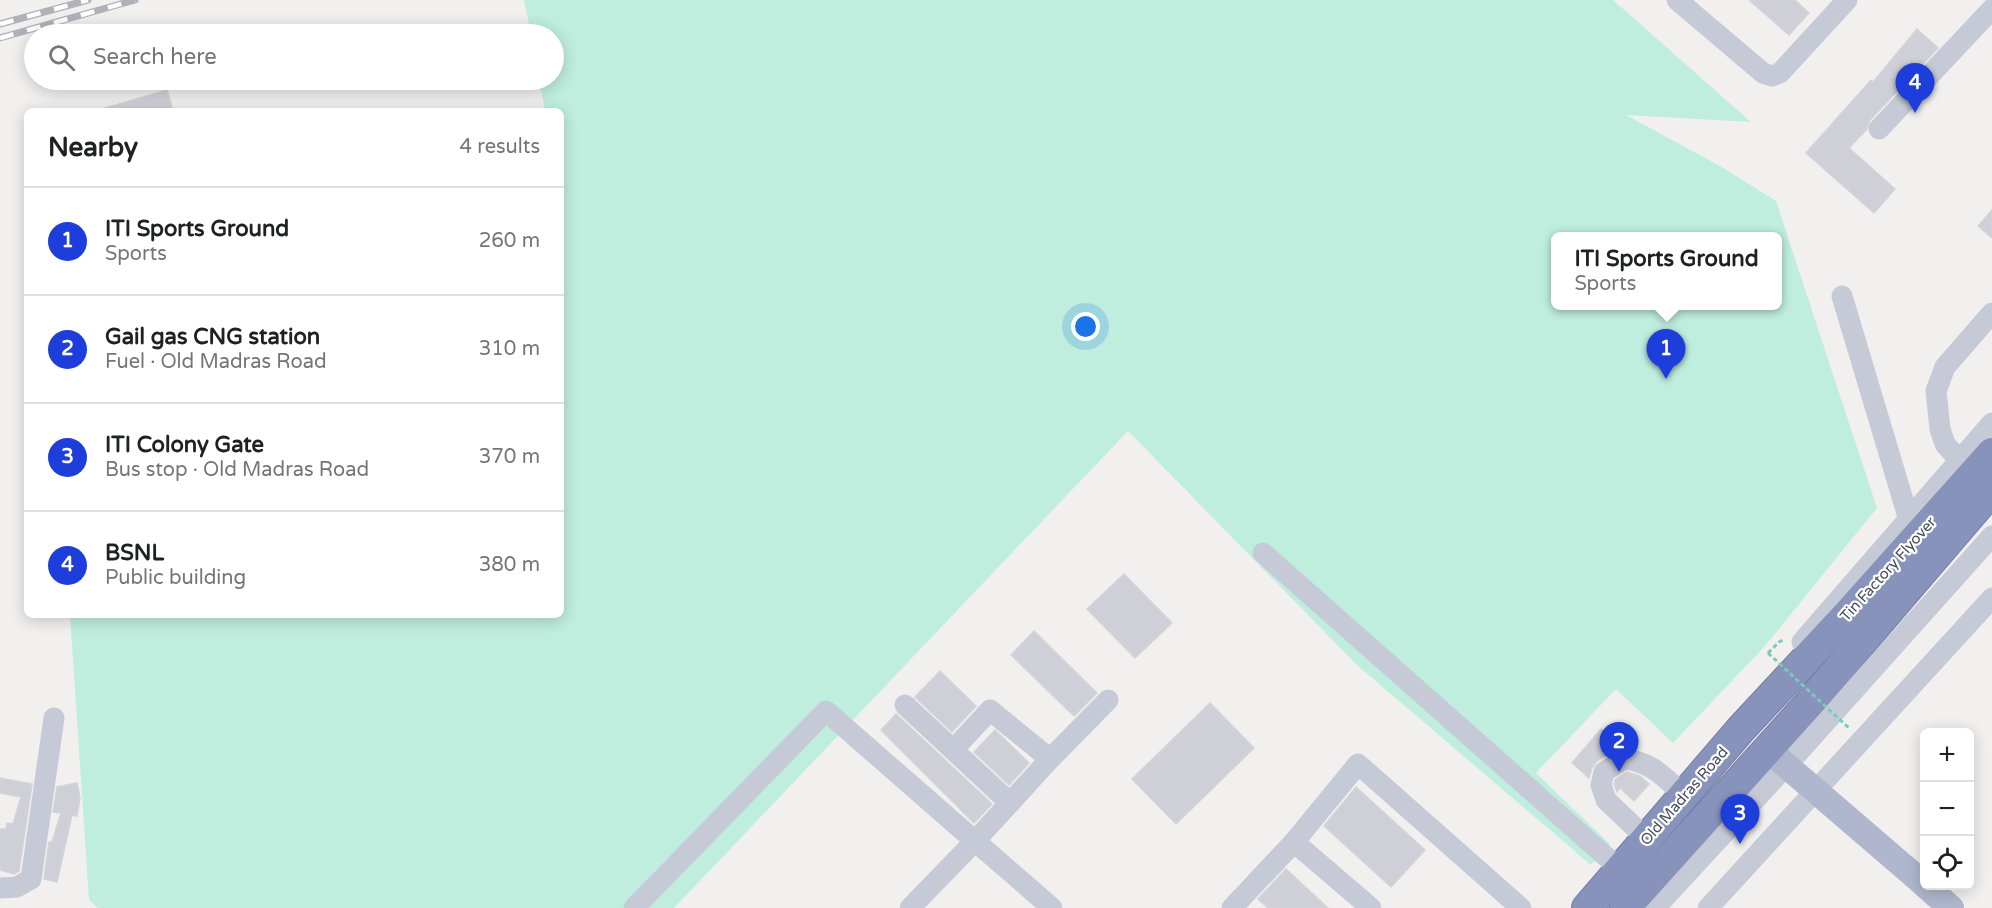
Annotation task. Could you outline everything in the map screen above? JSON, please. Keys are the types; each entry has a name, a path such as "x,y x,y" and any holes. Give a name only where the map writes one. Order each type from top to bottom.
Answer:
{"highway":[{"name":"Tin Factory Flyover","path":"1783,685 1992,453"},
{"name":"Tin Factory Flyover","path":"1836,691 1992,490"},
{"name":"Old Madras Road","path":"1587,908 1783,685"},
{"name":"Old Madras Road","path":"1624,908 1777,757 1836,691"}],"main road":[{"path":"1777,757 1920,881"},
{"path":"1931,890 1951,908"}],"street":[{"path":"1677,0 1763,73 1772,76 1780,73 1847,0"},
{"path":"1879,129 1992,9"},
{"path":"1842,296 1909,520"},
{"path":"1960,461 1945,444 1940,429 1936,391 1944,367 1992,313"},
{"path":"1783,685 1789,657 1992,423"},
{"path":"1836,691 1992,536"},
{"path":"1263,553 1620,869"},
{"path":"1708,908 1992,598"},
{"path":"910,908 1108,700"},
{"path":"905,705 1010,803"},
{"path":"954,749 990,710 1050,759"},
{"path":"634,908 826,711 1052,908"},
{"path":"0,888 17,887 31,879 54,718"},
{"path":"1654,908 1777,757"},
{"path":"1647,839 1606,800 1601,785 1604,772 1624,759 1640,761 1654,768 1684,795"},
{"path":"1232,908 1294,842 1359,764 1521,908"},
{"path":"1294,842 1368,907"}],"path":[{"path":"1779,642 1768,653 1850,729"}],"green space":[{"path":"524,0 1613,0 1751,122 1626,115 1720,166 1776,201 1877,508 1765,646 1673,743 1616,689 1536,773 1610,844 1591,865 1358,666 1128,431 674,908 98,908 89,900 70,618 564,618 564,108 544,108 541,90 564,90 564,24 529,24"}],"building":[{"path":"1749,0 1795,0 1809,13 1789,35"},
{"path":"1917,29 1938,48 1870,120 1867,129 1849,148 1895,189 1874,213 1806,153 1871,80 1873,82"},
{"path":"167,90 172,108 105,108"},
{"path":"1992,210 1992,238 1978,226"},
{"path":"1124,574 1172,623 1135,658 1087,609"},
{"path":"1034,631 1097,693 1074,716 1011,655"},
{"path":"940,671 976,706 952,732 915,697"},
{"path":"1210,703 1254,748 1176,824 1132,779"},
{"path":"896,714 992,804 974,823 881,730"},
{"path":"1601,729 1622,747 1597,761 1589,778 1572,763"},
{"path":"995,730 1029,763 1009,785 974,752"},
{"path":"1627,772 1640,776 1649,784 1634,801 1620,788 1617,792 1614,784 1615,780"},
{"path":"0,778 32,784 19,871 14,874 0,870 0,829 6,829 7,823 13,824 21,797 0,793"},
{"path":"77,783 80,798 77,816 72,815 57,882 44,879 49,842 52,842 61,813 53,812 57,787"},
{"path":"1356,787 1425,850 1391,887 1324,826"},
{"path":"1286,869 1328,908 1268,908 1258,899"}],"railway":[{"path":"0,24 88,0"},
{"path":"50,24 135,0"},
{"path":"0,38 24,31"}],"place":[{"name":"BSNL","path":"1915,113"},
{"name":"ITI Sports Ground","path":"1666,379"},
{"name":"Gail gas CNG station","path":"1619,772"},
{"name":"ITI Colony Gate","path":"1740,844"}]}
